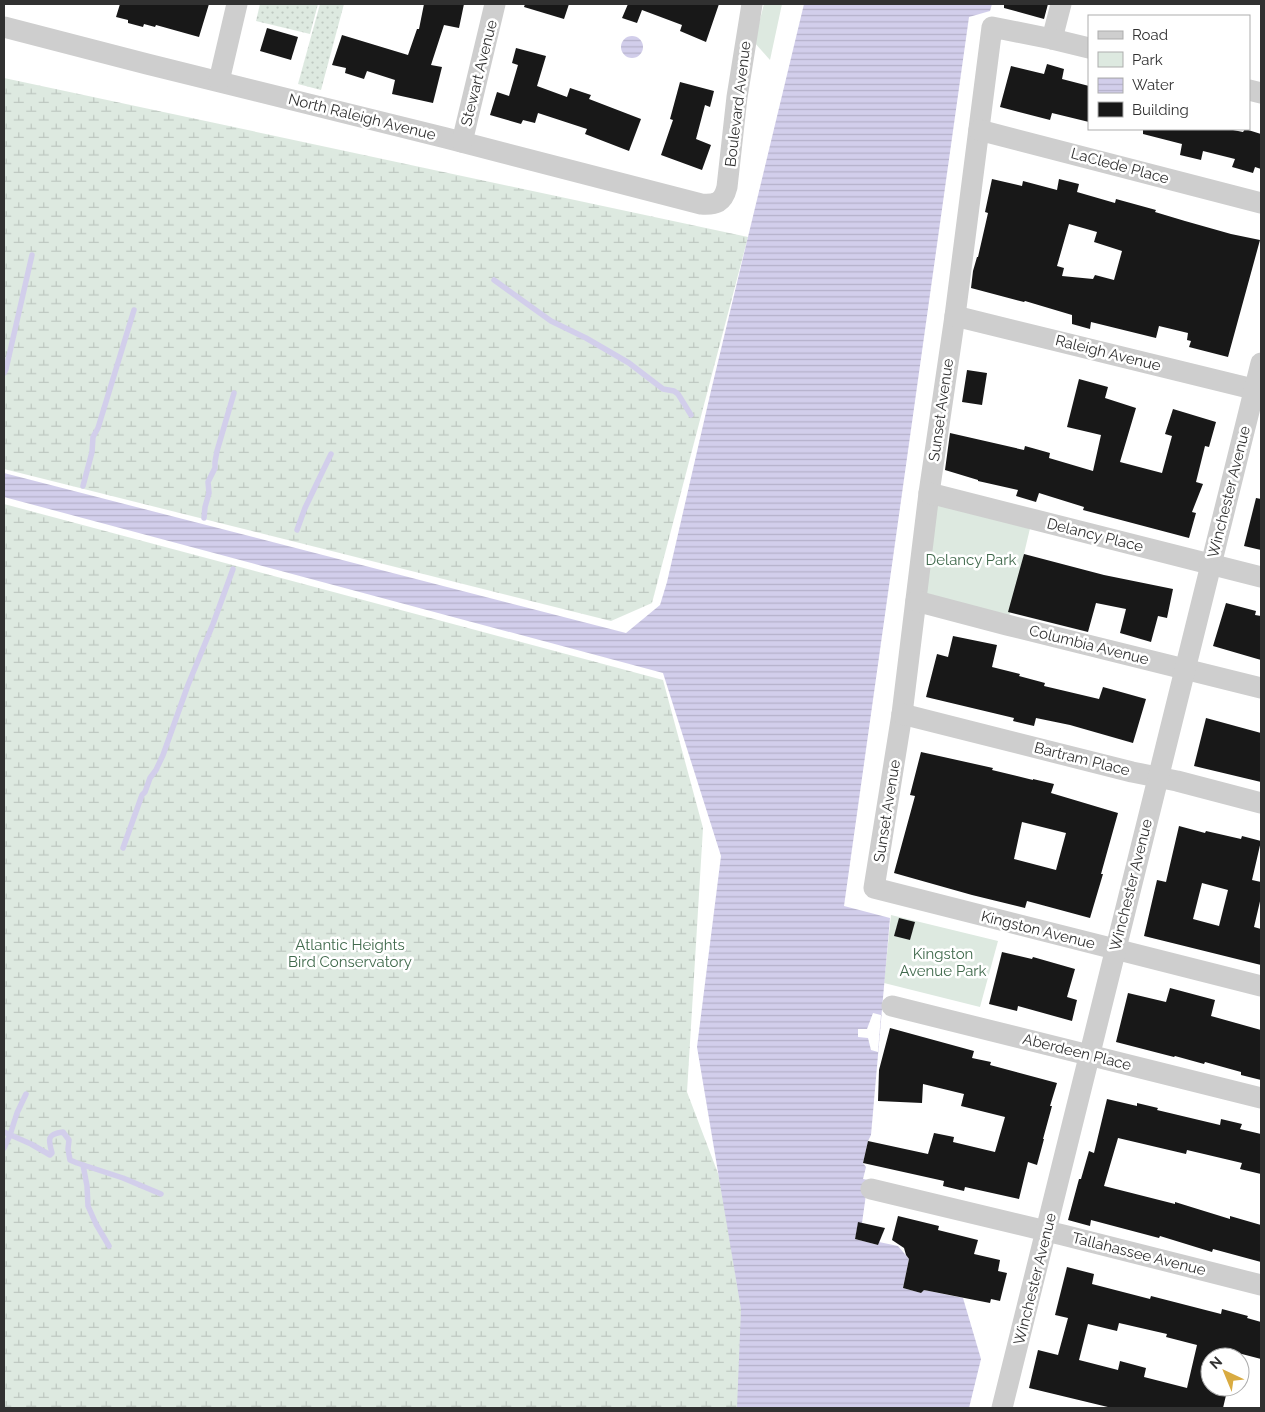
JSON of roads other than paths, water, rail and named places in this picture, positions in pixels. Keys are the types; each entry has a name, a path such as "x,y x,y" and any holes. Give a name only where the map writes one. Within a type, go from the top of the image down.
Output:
{"street":[{"path":"219,81 238,4"},
{"name":"Stewart Avenue","path":"462,142 495,4"},
{"name":"Boulevard Avenue","path":"719,202 725,194 728,181 737,97 752,4"},
{"path":"1061,4 1052,39 1088,48"},
{"name":"Sunset Avenue","path":"874,888 902,714 929,493 955,316 992,27 1052,39"},
{"name":"North Raleigh Avenue","path":"4,28 462,142 701,204 719,202"},
{"name":"LaClede Place","path":"979,130 1261,203"},
{"name":"Raleigh Avenue","path":"955,316 1258,390"},
{"name":"Winchester Avenue","path":"1003,1408 1211,565 1258,390 1261,363"},
{"name":"Delancy Place","path":"929,493 1261,577"},
{"name":"Columbia Avenue","path":"916,601 1261,688"},
{"name":"Bartram Place","path":"902,714 1261,803"},
{"name":"Kingston Avenue","path":"874,888 1261,986"},
{"name":"Aberdeen Place","path":"892,1006 1261,1098"},
{"name":"Tallahassee Avenue","path":"871,1189 1261,1285"}],"water":[{"path":"804,4 992,4 990,11 969,17 844,906 890,918 871,1135 863,1163 866,1167 863,1179 868,1180 862,1223 858,1223 855,1239 878,1245 879,1242 898,1246 909,1259 903,1288 921,1293 924,1290 963,1298 981,1359 969,1408 737,1408 741,1309 697,1047 721,856 663,673 4,497 4,473 626,633 660,605 667,582"},
{"path":"632,36 640,39 643,47 640,55 632,58 624,55 621,47 624,39"}],"waterway":[{"path":"4,373 32,255"},
{"path":"494,280 551,321 586,338 629,363 663,389 674,391 678,394 691,415"},
{"path":"83,486 92,452 93,437 98,428 134,310"},
{"path":"204,518 209,493 208,482 215,468 217,451 234,393"},
{"path":"297,530 305,508 331,454"},
{"path":"123,848 142,795 163,755 233,569"},
{"path":"4,1148 26,1094"},
{"path":"4,1132 50,1155 52,1153 51,1136 63,1132 69,1140 70,1160 123,1178 161,1194"},
{"path":"83,1165 88,1206 109,1246"}],"park label":[{"name":"Delancy Park","path":"971,560"},
{"name":"Atlantic Heights Bird Conservatory","path":"350,954"},
{"name":"Kingston Avenue Park","path":"943,962"}]}
